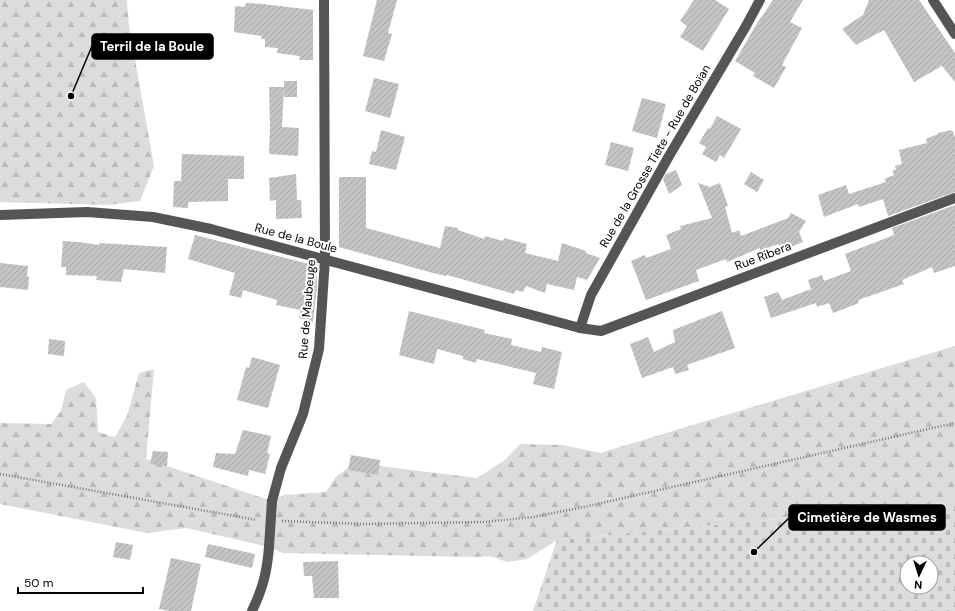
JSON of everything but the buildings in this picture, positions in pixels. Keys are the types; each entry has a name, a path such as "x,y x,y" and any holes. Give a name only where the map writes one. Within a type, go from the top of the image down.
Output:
{"street":[{"name":"Rue de Maubeuge","path":"252,611 259,596 267,570 272,501 281,468 303,414 319,349 325,259 324,0"},
{"name":"Rue de la Grosse Tiete - Rue de Boïan","path":"580,328 591,295 669,156 760,0"},
{"path":"934,0 955,34"},
{"name":"Rue Ribera","path":"580,328 601,331 955,198"},
{"name":"Rue de la Boule","path":"0,215 87,212 153,217 211,229 580,328"}],"path":[{"path":"279,521 363,524 484,522 533,517 592,506 955,423"},
{"path":"0,474 264,520"}],"green space":[{"path":"0,0 127,0 129,26 154,166 140,201 108,205 0,202"},
{"path":"955,346 955,502 557,540 527,559 507,562 490,556 476,557 283,553 269,547 186,528 147,533 0,504 0,423 51,424 61,411 66,390 84,382 96,398 98,432 115,437 127,416 139,373 154,369 146,459 272,501 284,495 326,492 335,478 354,463 477,478 505,460 520,444 563,445 600,453"},
{"path":"955,502 955,611 533,611 557,540"}],"place":[{"name":"Terril de la Boule","path":"71,96"},
{"name":"Cimetière de Wasmes","path":"754,552"}]}
